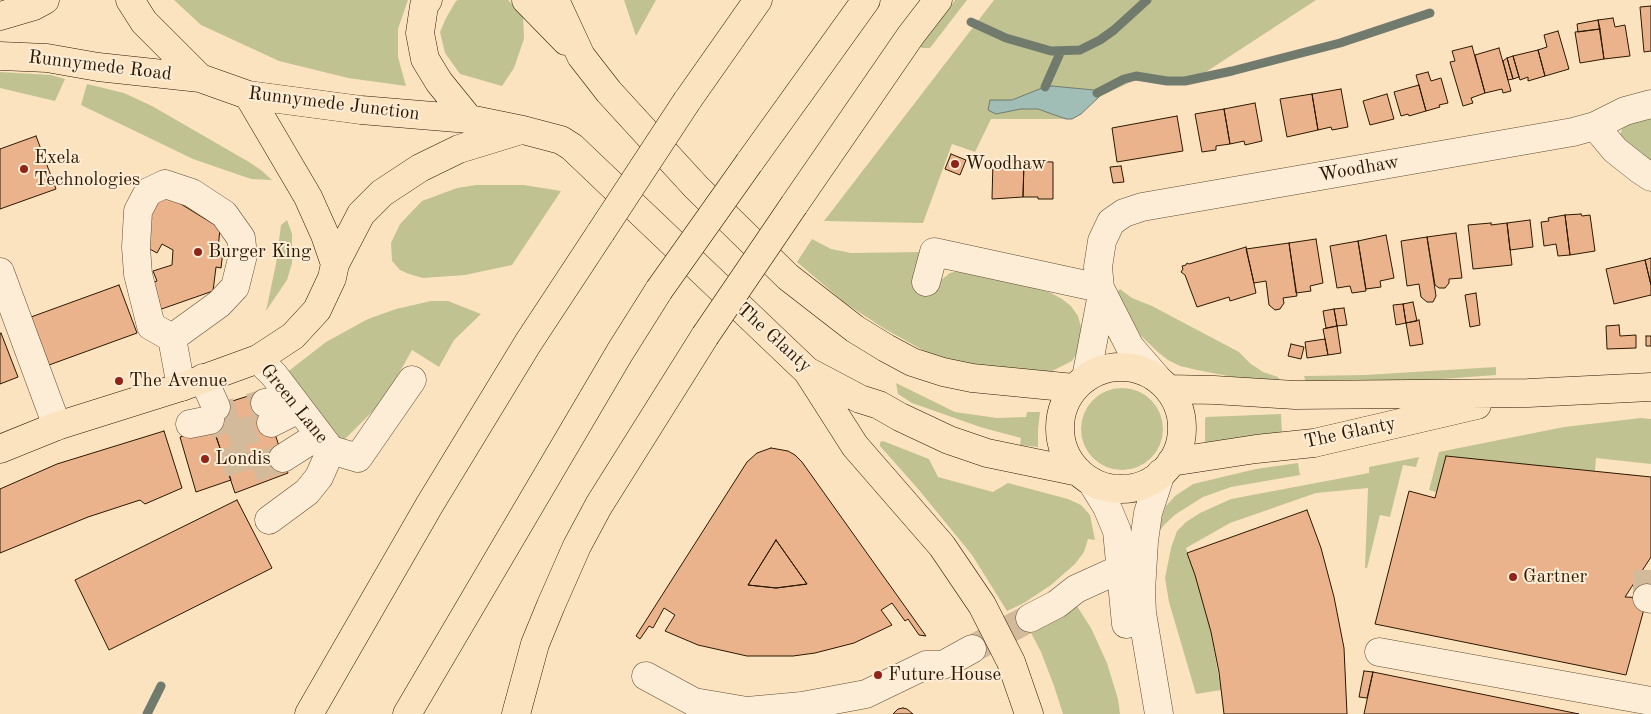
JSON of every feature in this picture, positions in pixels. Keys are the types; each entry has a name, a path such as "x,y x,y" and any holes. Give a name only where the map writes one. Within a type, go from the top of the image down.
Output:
{"main road":[{"path":"0,16 34,6 45,0"},
{"name":"Runnymede Junction","path":"130,0 144,22 200,78 248,95 361,110 470,119 560,140 572,147"},
{"path":"428,0 424,6 420,33 425,59 439,82 470,119"},
{"path":"526,0 581,56 609,92 696,187 788,277 855,329 912,362 943,372 981,380 1080,383"},
{"path":"555,0 581,56"},
{"path":"309,714 430,504 523,351 687,101 758,0"},
{"path":"407,714 620,352 659,290 866,0"},
{"path":"516,714 535,644 550,604 577,546 599,505 705,336 911,35 938,0"},
{"name":"Runnymede Road","path":"0,56 47,58 98,67 200,78"},
{"path":"248,95 308,197 325,235 335,264"},
{"path":"0,449 57,426 258,359 293,336 317,310 332,278 335,264 361,214 382,193 420,168 459,149 523,130"},
{"name":"The Glanty","path":"572,147 808,371 860,400 879,405 949,440 987,453 1085,477"},
{"path":"1115,367 1142,371 1162,384 1174,398 1182,431 1180,442 1166,468 1148,482 1135,487 1106,487 1085,477 1065,453 1060,431 1063,409 1080,383 1101,370 1115,367"},
{"path":"808,371 855,446 942,546 982,605 1011,662 1029,714"},
{"name":"The Glanty","path":"1162,384 1214,390 1295,395 1528,393 1651,387"},
{"name":"The Glanty","path":"1166,468 1256,449 1314,443 1528,393"}],"street":[{"name":"Woodhaw","path":"1080,383 1101,291 1098,268 1102,240 1117,217 1132,210 1573,132 1595,126 1625,111 1651,104"},
{"path":"1595,126 1615,150 1651,177"},
{"path":"172,338 219,304 234,287 243,255 240,238 224,214 192,193 165,184 148,192 138,211 136,247 138,274 152,326 172,338 205,417"},
{"path":"926,282 934,252 1101,291"},
{"path":"0,272 57,426"},
{"name":"Woodhaw","path":"1101,291 1130,347 1162,384"},
{"name":"Green Lane","path":"258,359 274,375 293,426"},
{"path":"293,426 358,458 412,380"},
{"path":"269,520 307,492 319,477 293,426"},
{"path":"1158,714 1142,613 1141,591 1148,513 1166,468"},
{"path":"1085,477 1107,507 1114,525 1118,542 1129,644 1154,687"},
{"path":"1030,618 1057,604 1076,589 1120,569 1143,554"},
{"path":"646,676 694,702 747,711 802,706 866,694 926,665 943,665 972,649"},
{"path":"1379,652 1651,701"}],"green space":[{"path":"174,0 408,0 398,29 398,57 406,86 348,78 279,61 201,25"},
{"path":"458,0 508,0 523,14 524,39 514,68 502,86 460,74 445,53 440,32 446,18"},
{"path":"624,0 656,0 636,36"},
{"path":"955,0 967,0 930,48 922,48 920,46"},
{"path":"994,0 1316,0 1189,83 1163,84 1135,80 1099,97 1094,90 1052,86 1008,101 990,100 996,114 1021,109 1038,109 1066,119 991,119 975,152 952,144 923,223 824,221"},
{"path":"0,72 51,75 65,79 55,101 0,88"},
{"path":"87,84 124,93 152,106 249,162 272,180 251,179 193,159 81,105"},
{"path":"1651,117 1651,165 1622,141 1620,135 1622,129 1628,125"},
{"path":"476,185 524,185 561,191 512,265 465,275 423,278 400,270 392,261 391,243 400,224 422,201 457,188"},
{"path":"287,220 292,234 292,263 287,280 266,311 276,264 281,225"},
{"path":"812,239 831,249 851,253 922,252 936,284 950,273 958,271 1008,279 1051,293 1071,306 1078,316 1081,327 1081,340 1078,351 1072,361 1050,372 961,364 926,352 885,329 845,303 797,262"},
{"path":"1120,289 1132,298 1152,306 1239,352 1251,364 1263,372 1278,377 1280,381 1233,377 1180,366 1168,360 1141,336 1122,303 1118,291"},
{"path":"431,301 448,301 481,314 454,340 439,367 412,350 384,400 343,441 325,430 286,373 326,342 368,319 396,309"},
{"path":"1496,367 1496,375 1427,380 1306,383 1304,376 1365,375"},
{"path":"896,383 955,412 997,418 1026,417 1027,412 1040,412 1038,447 1020,445 1021,438 980,427 912,403 898,394"},
{"path":"1114,388 1130,388 1145,395 1156,406 1163,421 1160,445 1151,458 1130,470 1114,470 1099,463 1088,452 1081,437 1081,421 1088,406 1099,395"},
{"path":"1281,414 1282,435 1205,444 1206,417"},
{"path":"1641,418 1651,419 1651,464 1596,458 1595,471 1446,456 1436,492 1429,490 1439,452 1564,427"},
{"path":"883,441 929,459 938,477 993,492 1008,483 1068,499 1081,505 1090,515 1095,540 1088,539 1084,552 1075,564 1051,585 1024,603 1007,611 972,555 880,446 880,442"},
{"path":"1419,457 1416,467 1403,465 1390,517 1380,515 1367,568 1365,568 1368,488 1316,493 1230,523 1186,548 1211,632 1221,690 1196,694 1169,602 1165,578 1171,548 1177,531 1186,522 1200,513 1231,499 1369,473 1369,467"},
{"path":"1298,463 1300,475 1231,487 1203,497 1176,514 1156,535 1166,506 1175,496 1193,484 1256,469"},
{"path":"1073,600 1091,628 1107,663 1118,699 1120,714 1063,714 1041,652 1030,631"}],"water":[{"path":"1052,86 1094,90 1099,97 1081,114 1072,119 1066,119 1038,109 1021,109 996,114 988,110 990,100 1012,100"}],"building":[{"path":"1651,6 1651,51 1644,52 1640,7"},
{"path":"1613,18 1615,27 1625,25 1630,56 1604,59 1598,20"},
{"path":"1598,20 1600,29 1578,32 1577,24"},
{"path":"1600,29 1604,59 1580,63 1575,32"},
{"path":"1558,31 1569,69 1545,76 1538,50 1547,47 1544,35"},
{"path":"1472,46 1485,93 1471,98 1473,103 1463,106 1450,62 1455,61 1452,51"},
{"path":"1499,48 1511,91 1503,93 1502,89 1485,93 1475,55"},
{"path":"1538,50 1545,76 1528,81 1528,77 1520,80 1513,56"},
{"path":"1513,56 1519,77 1513,79 1507,58"},
{"path":"1507,58 1513,79 1508,80 1503,61"},
{"path":"1428,72 1431,81 1441,78 1448,103 1426,111 1416,75"},
{"path":"1419,85 1426,111 1409,116 1408,114 1401,116 1394,92"},
{"path":"1341,89 1348,127 1332,130 1331,127 1318,130 1312,94"},
{"path":"1312,94 1318,130 1287,137 1280,99"},
{"path":"1387,94 1394,119 1370,125 1363,101"},
{"path":"1255,103 1262,141 1245,145 1244,141 1230,144 1224,109"},
{"path":"1224,109 1230,144 1216,146 1216,150 1202,152 1195,114"},
{"path":"1177,116 1183,151 1117,162 1112,128"},
{"name":"Exela Technologies","path":"36,136 56,189 0,209 0,149"},
{"name":"Woodhaw","path":"951,154 966,160 960,175 945,169"},
{"path":"993,161 1024,161 1023,197 992,199"},
{"path":"1024,161 1053,162 1053,199 1023,197"},
{"path":"1121,166 1124,182 1113,183 1110,167"},
{"name":"Burger King","path":"163,193 220,228 218,250 223,251 221,268 216,267 213,291 153,312 144,286 157,281 153,271 172,265 173,250 162,244 157,253 137,242 152,218 149,216"},
{"path":"1581,214 1582,216 1590,215 1595,251 1570,255 1565,215"},
{"path":"1565,215 1570,255 1558,256 1556,244 1544,246 1541,222 1549,221 1548,218"},
{"path":"1530,220 1533,247 1510,250 1507,223"},
{"path":"1491,223 1491,225 1507,223 1512,265 1473,269 1468,225"},
{"path":"1456,233 1462,278 1449,279 1449,283 1445,288 1439,288 1435,285 1427,237"},
{"path":"1386,235 1394,278 1380,281 1381,287 1366,289 1358,241"},
{"path":"1427,237 1436,296 1433,302 1427,302 1421,297 1419,284 1407,286 1401,241"},
{"path":"1316,239 1323,283 1310,286 1311,291 1296,293 1289,243"},
{"path":"1358,241 1366,291 1352,293 1350,286 1337,288 1330,246"},
{"path":"1289,243 1297,296 1283,298 1284,303 1280,309 1275,310 1269,305 1266,281 1254,283 1246,249"},
{"path":"1246,247 1256,293 1230,301 1229,297 1197,307 1185,275 1181,272 1182,266"},
{"path":"1651,258 1651,285 1645,260"},
{"path":"1645,260 1651,285 1651,295 1614,304 1606,269"},
{"path":"119,285 137,333 49,365 31,317"},
{"path":"1476,293 1480,325 1470,327 1465,295"},
{"path":"1413,302 1417,321 1406,323 1403,304"},
{"path":"1403,304 1406,323 1396,325 1393,305"},
{"path":"1344,308 1347,325 1337,326 1334,309"},
{"path":"1334,309 1337,326 1326,328 1323,311"},
{"path":"1419,320 1423,344 1410,346 1406,323"},
{"path":"1619,325 1620,336 1636,335 1636,348 1607,349 1606,326"},
{"path":"1337,326 1341,353 1328,355 1323,329"},
{"path":"0,334 18,377 0,384"},
{"path":"1646,336 1651,336 1651,346 1646,346"},
{"path":"1325,339 1328,355 1307,358 1305,342"},
{"path":"1291,344 1304,347 1301,359 1288,356"},
{"path":"261,392 288,473 235,493 207,409"},
{"name":"Londis","path":"212,425 231,480 196,492 180,437"},
{"path":"164,431 182,488 145,504 140,500 88,517 0,553 0,489 57,464"},
{"path":"771,448 788,451 802,462 926,636 919,635 908,619 905,621 892,603 881,610 892,625 854,643 815,653 793,656 747,656 698,645 665,631 675,615 664,608 653,628 649,626 640,639 636,636 747,462 757,453","holes":["776,540 807,584 776,588 748,585"]},
{"name":"Gartner","path":"1446,456 1651,477 1651,557 1625,597 1647,598 1626,675 1375,624 1409,491 1435,498"},
{"path":"237,500 272,568 109,650 75,580"},
{"path":"1307,510 1321,548 1334,597 1344,648 1347,714 1224,714 1219,672 1211,632 1187,553"},
{"path":"776,540 807,584 776,588 748,585"},
{"path":"1364,671 1373,672 1367,698 1359,697"},
{"path":"1373,672 1579,714 1364,714"},
{"path":"903,708 913,714 893,714 898,709"}],"waterway":[{"path":"971,22 1006,38 1051,51 1080,50 1100,40 1114,30 1147,0"},
{"path":"1097,93 1124,79 1136,76 1167,81 1185,81 1232,71 1340,43 1430,13"},
{"path":"1045,87 1061,51"},
{"path":"147,714 161,686"}],"tunnel":[{"path":"210,420 265,403"},
{"path":"216,407 229,437 240,473 283,458"},
{"path":"229,437 271,423"},
{"path":"1647,598 1647,570 1651,564"},
{"path":"972,649 1030,618"}],"place":[{"name":"Woodhaw","path":"955,164"},
{"name":"Exela Technologies","path":"24,169"},
{"name":"Burger King","path":"198,252"},
{"name":"The Avenue","path":"119,381"},
{"name":"Londis","path":"205,459"},
{"name":"Gartner","path":"1513,577"},
{"name":"Future House","path":"878,675"}]}
